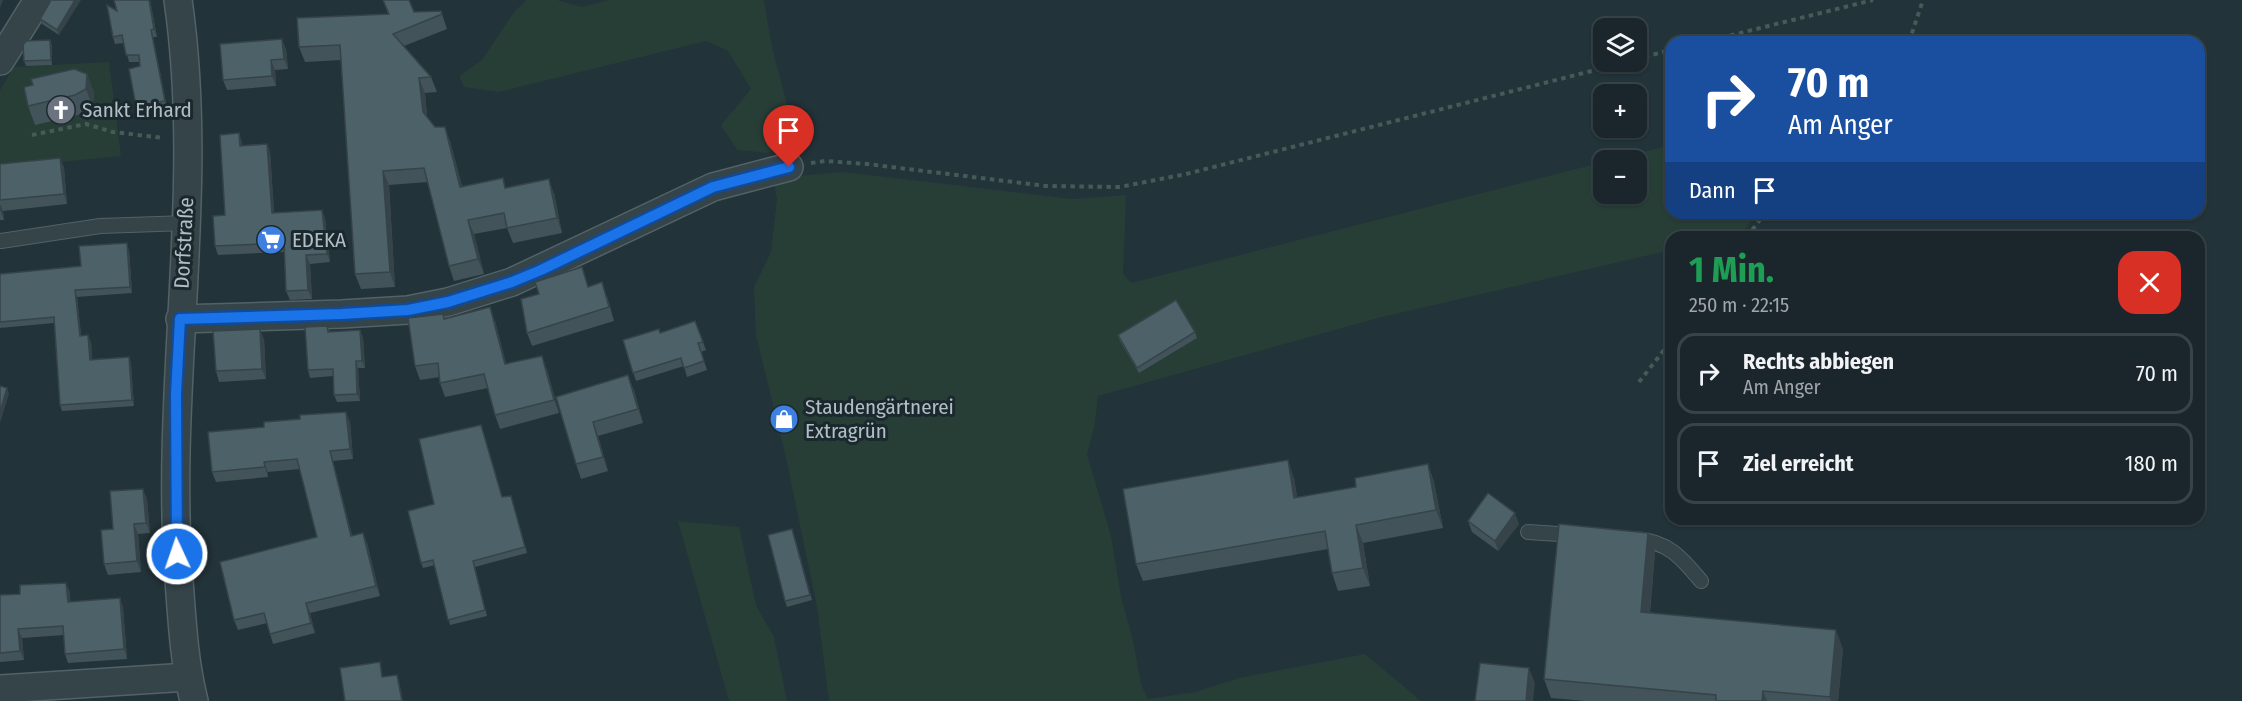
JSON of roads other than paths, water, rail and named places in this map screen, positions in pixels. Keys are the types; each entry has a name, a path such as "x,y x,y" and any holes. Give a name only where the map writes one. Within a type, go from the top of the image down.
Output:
{"street":[{"path":"0,61 38,0"},
{"name":"Dorfstraße","path":"178,0 185,64 187,223 176,394 175,535 191,689"},
{"path":"180,319 364,313 408,310 448,302 512,282 541,270 705,190 789,167"},
{"path":"0,689 191,689"}],"lane":[{"path":"1,241 100,226 187,223"},
{"path":"1528,532 1587,536"},
{"path":"1622,538 1664,544 1678,554 1701,581"}],"place":[{"name":"Sankt Erhard","path":"61,110"},
{"name":"EDEKA","path":"271,240"},
{"name":"Staudengärtnerei Extragrün","path":"784,419"}]}
